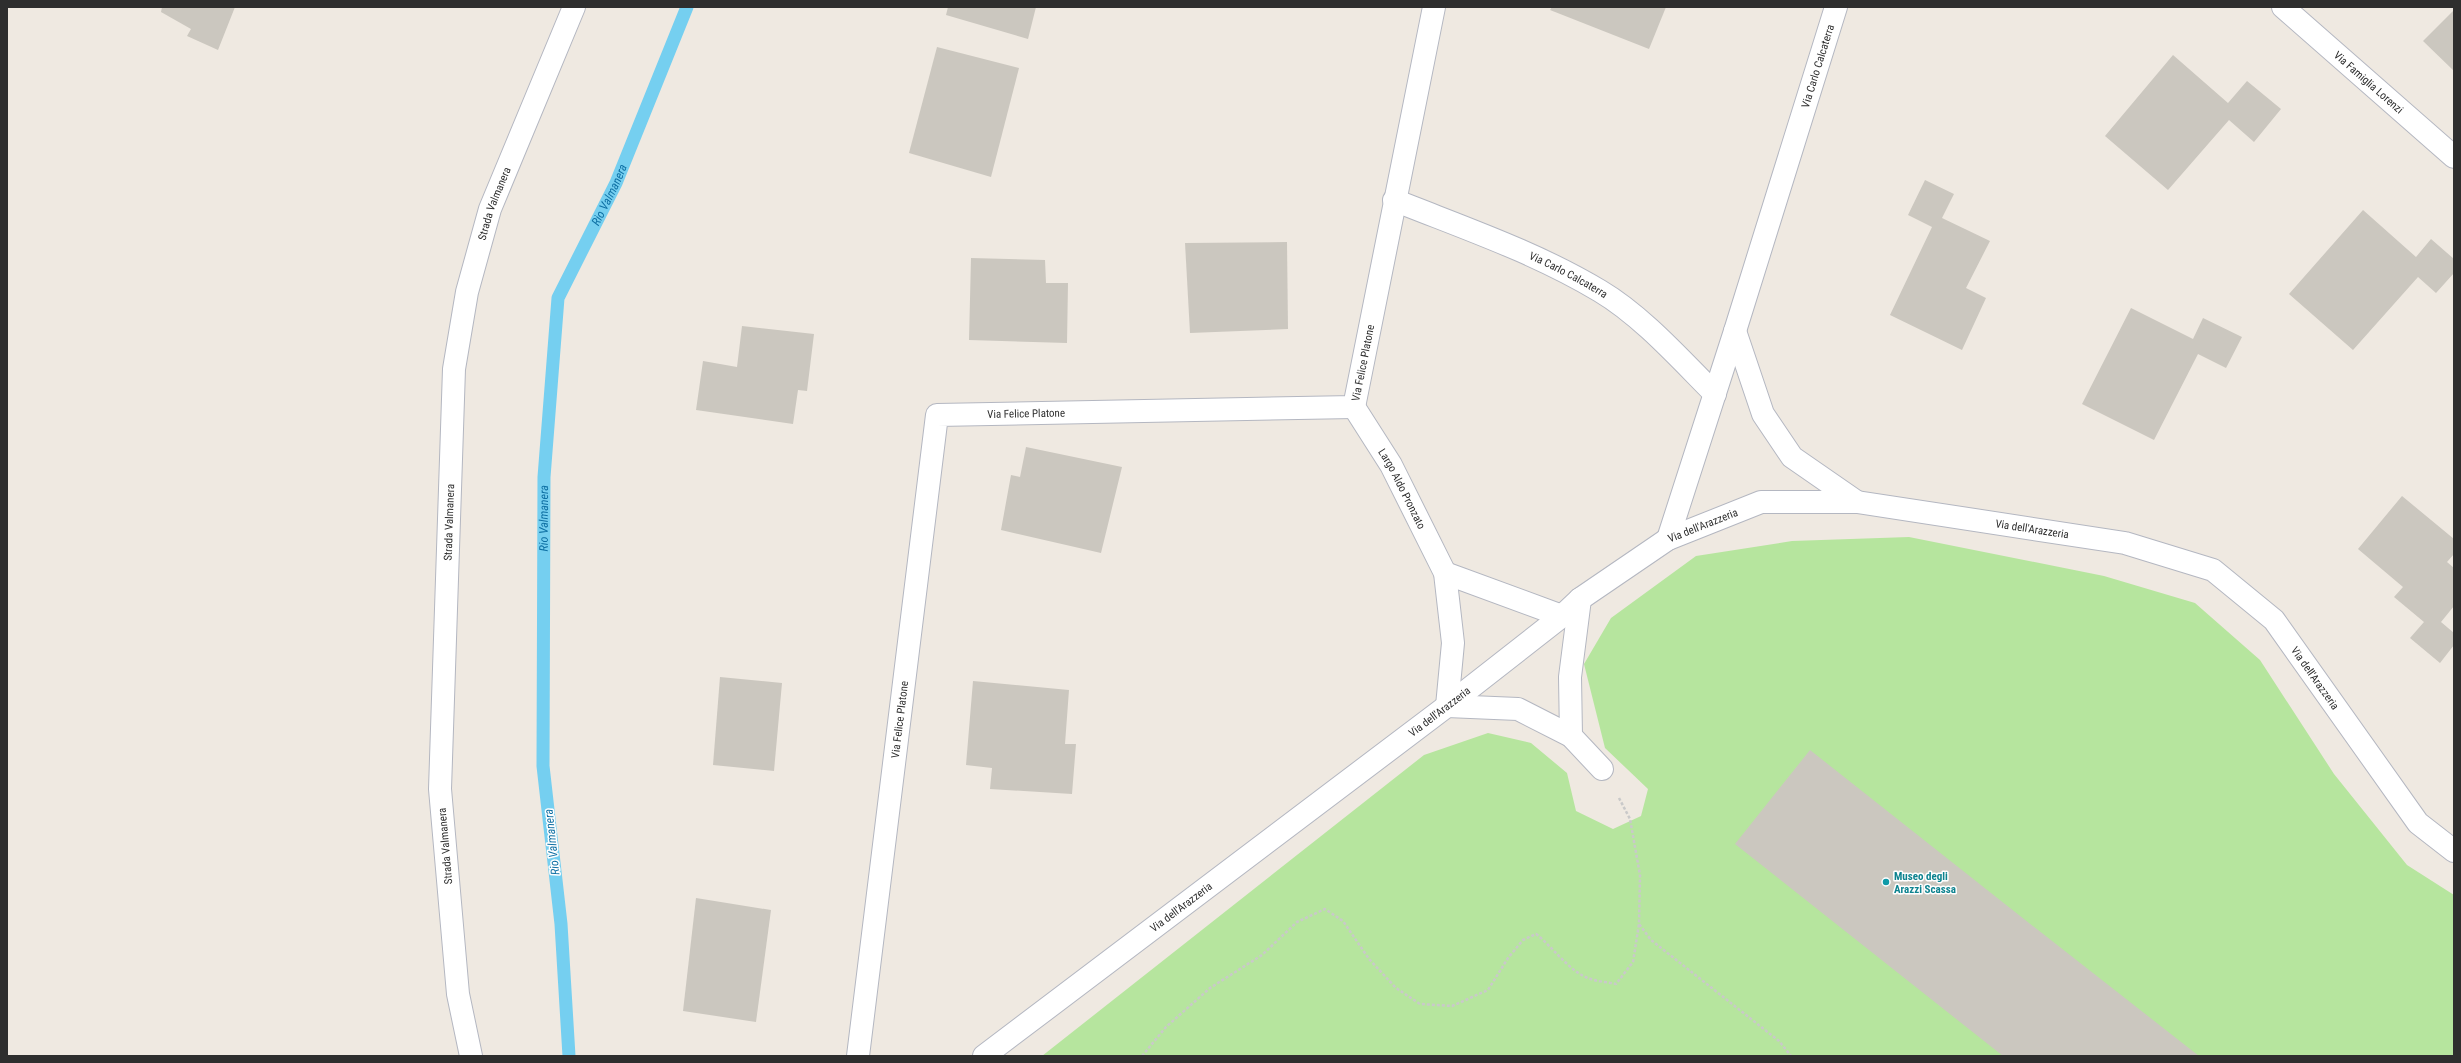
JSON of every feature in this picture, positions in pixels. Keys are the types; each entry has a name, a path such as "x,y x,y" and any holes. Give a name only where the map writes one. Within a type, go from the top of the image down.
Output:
{"street":[{"name":"Strada Valmanera","path":"471,1056 458,994 440,789 454,369 467,292 490,209 574,7"},
{"name":"Via Felice Platone","path":"858,1056 937,415 1354,407 1394,200 1434,7"},
{"name":"Via Carlo Calcaterra","path":"1668,539 1735,331 1836,7"},
{"name":"Via Famiglia Lorenzi","path":"2283,7 2454,157"},
{"name":"Via Carlo Calcaterra","path":"1394,200 1526,252 1601,291 1661,338 1715,394"},
{"path":"1735,331 1763,414 1792,457 1857,502"},
{"name":"Largo Aldo Pronzato","path":"1354,407 1391,466 1445,574 1453,643 1447,706"},
{"name":"Via dell'Arazzeria","path":"984,1056 1447,706 1562,616 1580,599 1668,539 1761,502 1857,502 2126,543 2213,570 2274,620 2418,823 2454,851"},
{"path":"1445,574 1562,616"},
{"path":"1571,736 1570,677 1580,599"},
{"path":"1447,706 1518,710 1571,736 1602,769"}],"path":[{"path":"1142,1056 1166,1027 1210,988 1262,955 1297,922 1325,909 1343,921 1369,959 1396,988 1420,1004 1452,1006 1488,990 1508,958 1524,940 1536,934 1549,944 1563,961 1590,979 1616,984 1633,962 1639,924 1640,875 1630,819 1602,769"},
{"path":"1639,924 1651,940 1779,1041 1790,1056"}],"green space":[{"path":"1909,537 2104,576 2195,603 2260,660 2334,774 2407,865 2454,895 2454,1056 1042,1056 1424,755 1488,733 1531,743 1567,773 1576,811 1613,829 1641,816 1648,789 1605,748 1584,664 1611,618 1696,556 1792,541"}],"building":[{"path":"162,7 235,7 218,50 187,36 191,29 161,12"},
{"path":"948,7 1036,7 1028,39 946,15"},
{"path":"1552,7 1666,7 1649,49 1550,10"},
{"path":"2454,10 2454,71 2423,41"},
{"path":"937,47 1019,68 991,177 909,153"},
{"path":"2173,55 2228,103 2247,81 2281,109 2254,142 2229,120 2168,190 2105,136"},
{"path":"1925,180 1954,194 1942,218 1990,241 1966,288 1986,298 1962,350 1890,315 1932,227 1908,215"},
{"path":"2363,210 2416,257 2431,239 2454,259 2454,273 2436,293 2418,277 2353,350 2289,294"},
{"path":"1287,242 1288,329 1190,333 1185,243"},
{"path":"971,258 1045,260 1046,283 1068,283 1067,343 969,340"},
{"path":"2131,308 2193,339 2203,318 2242,337 2226,368 2198,354 2154,440 2082,404"},
{"path":"742,326 814,334 807,391 798,390 793,424 696,410 703,361 737,367"},
{"path":"1026,447 1122,467 1101,553 1001,530 1011,475 1020,477"},
{"path":"2402,496 2454,539 2454,554 2447,562 2454,568 2454,606 2441,622 2454,633 2454,645 2440,663 2410,638 2424,622 2394,597 2403,587 2358,549"},
{"path":"720,677 782,683 774,771 713,765"},
{"path":"973,681 1069,690 1065,744 1076,744 1072,794 990,789 992,768 966,765"},
{"path":"1810,750 2199,1056 2003,1056 1735,844"},
{"path":"696,898 771,910 756,1022 683,1011"}],"waterway":[{"name":"Rio Valmanera","path":"569,1056 561,924 543,766 544,477 558,298 616,183 687,7"}],"place":[{"name":"Museo degli Arazzi Scassa","path":"1886,882"}]}
